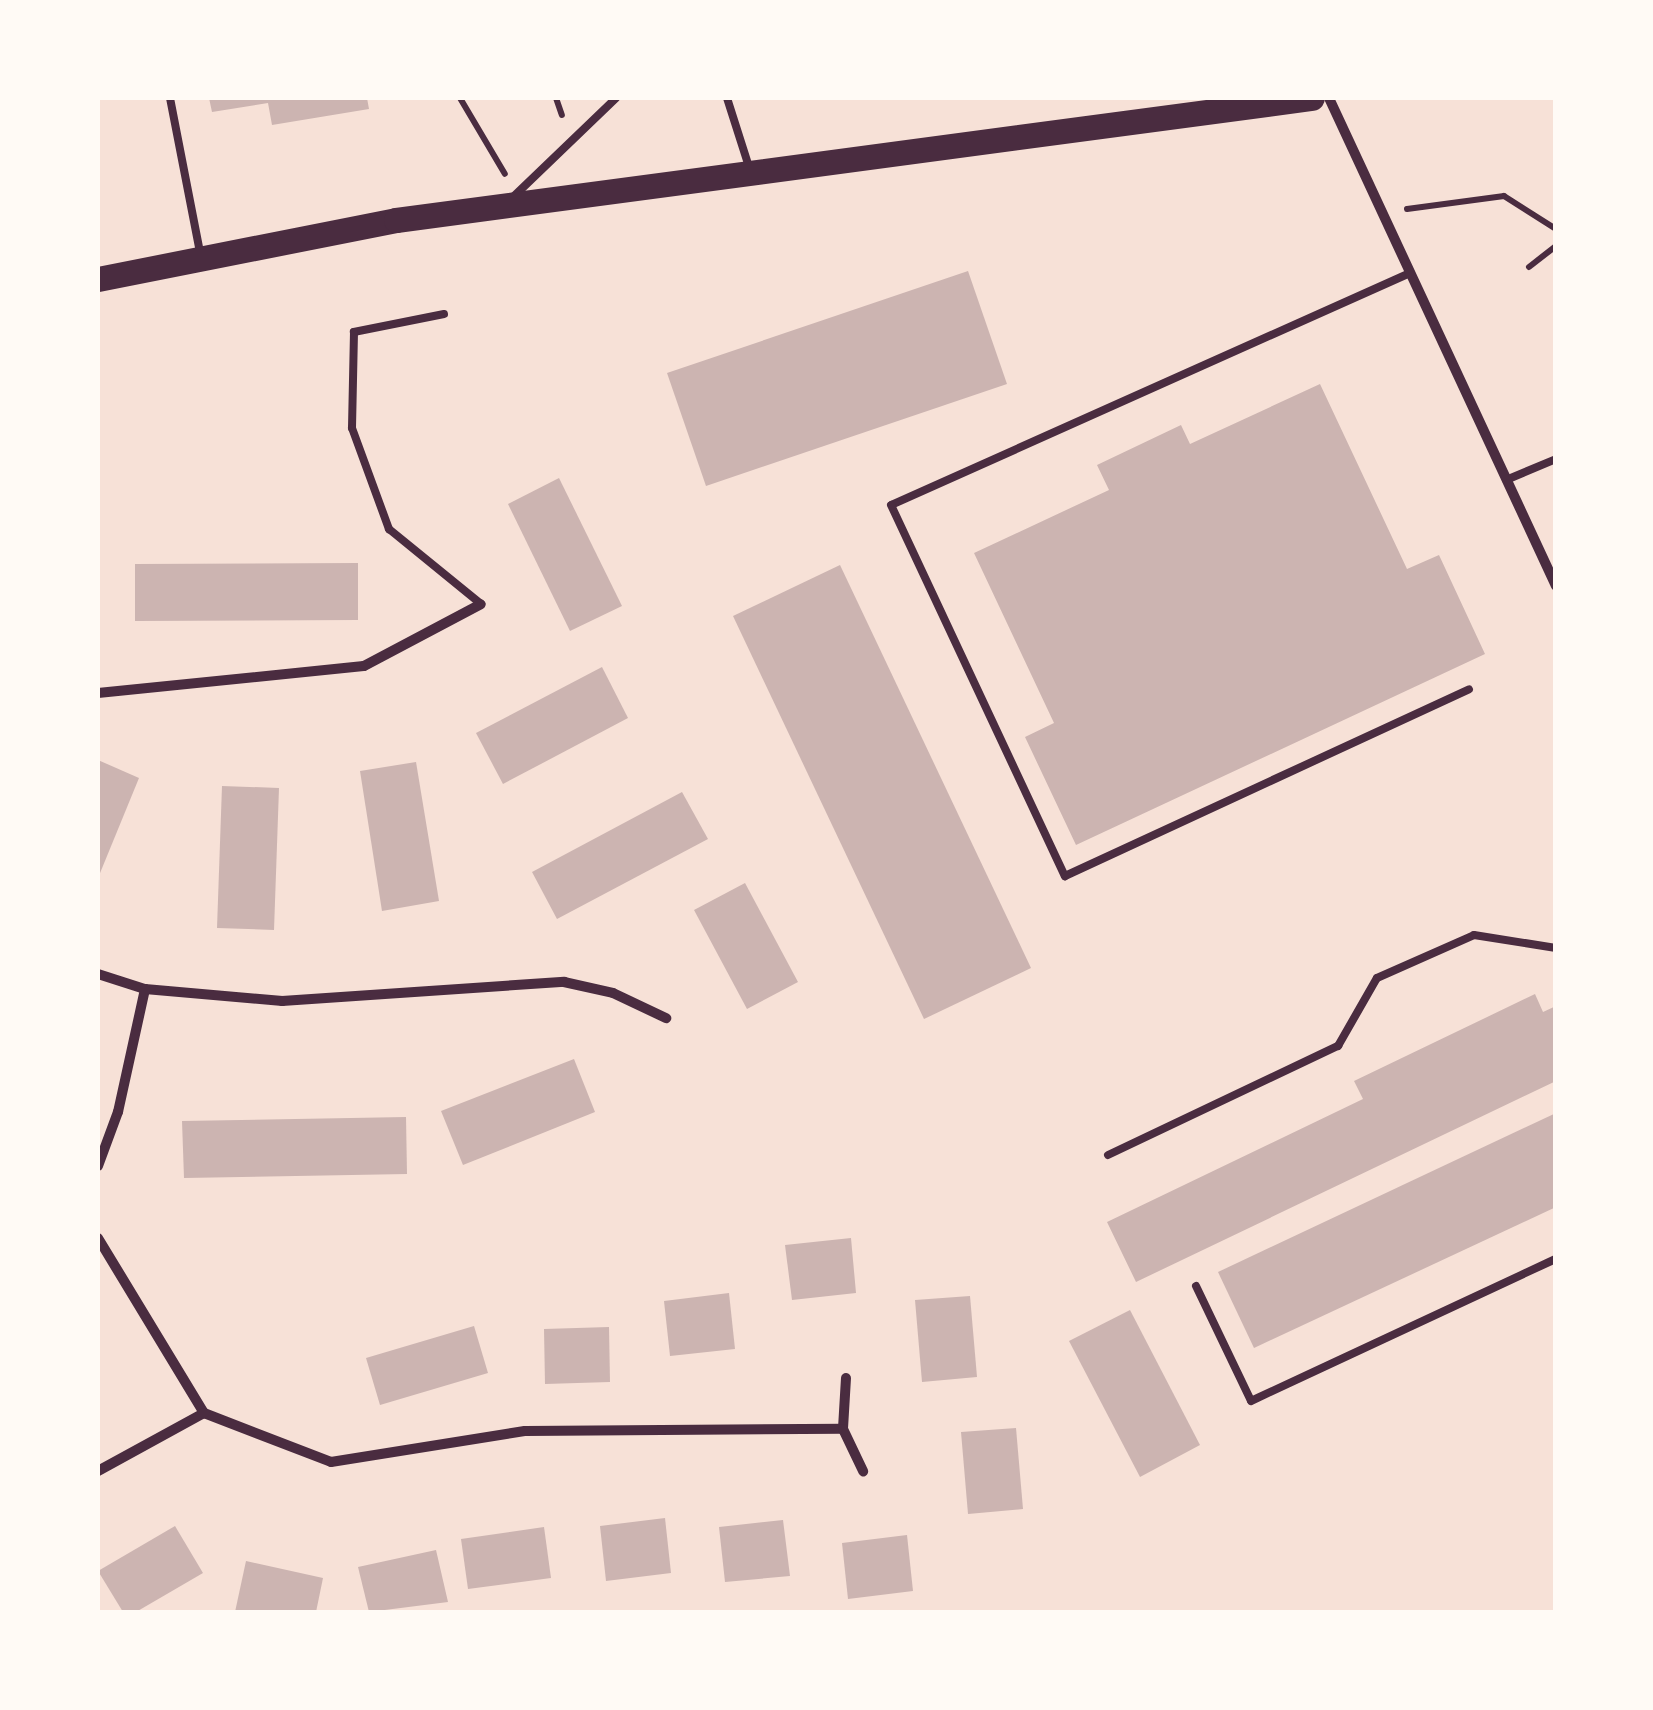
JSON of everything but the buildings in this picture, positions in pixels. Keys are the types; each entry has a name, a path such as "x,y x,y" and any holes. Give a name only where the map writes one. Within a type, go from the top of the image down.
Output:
{"main road":[{"path":"98,279 510,199 751,174 1312,98"}],"street":[{"path":"1330,98 1556,586"},
{"path":"98,693 364,666 481,604"},
{"path":"98,974 144,988 282,1001 564,982 612,993 666,1018"},
{"path":"98,1166 118,1112 144,988"},
{"path":"98,1238 204,1413 331,1462 525,1430 843,1429"},
{"path":"846,1378 843,1429 863,1471"},
{"path":"98,1471 204,1413"}],"lane":[{"path":"170,98 200,257"},
{"path":"510,199 616,98"},
{"path":"727,98 751,174"},
{"path":"1410,273 892,505 1065,876 1470,690"},
{"path":"444,314 354,332 352,428 390,528 481,604"},
{"path":"1506,480 1556,459"},
{"path":"1108,1155 1338,1046 1376,978 1474,935 1556,948"},
{"path":"1196,1286 1251,1401 1556,1259"}],"path":[{"path":"460,98 510,199"},
{"path":"1381,212 1504,196 1556,229"},
{"path":"1529,267 1556,246"}]}
